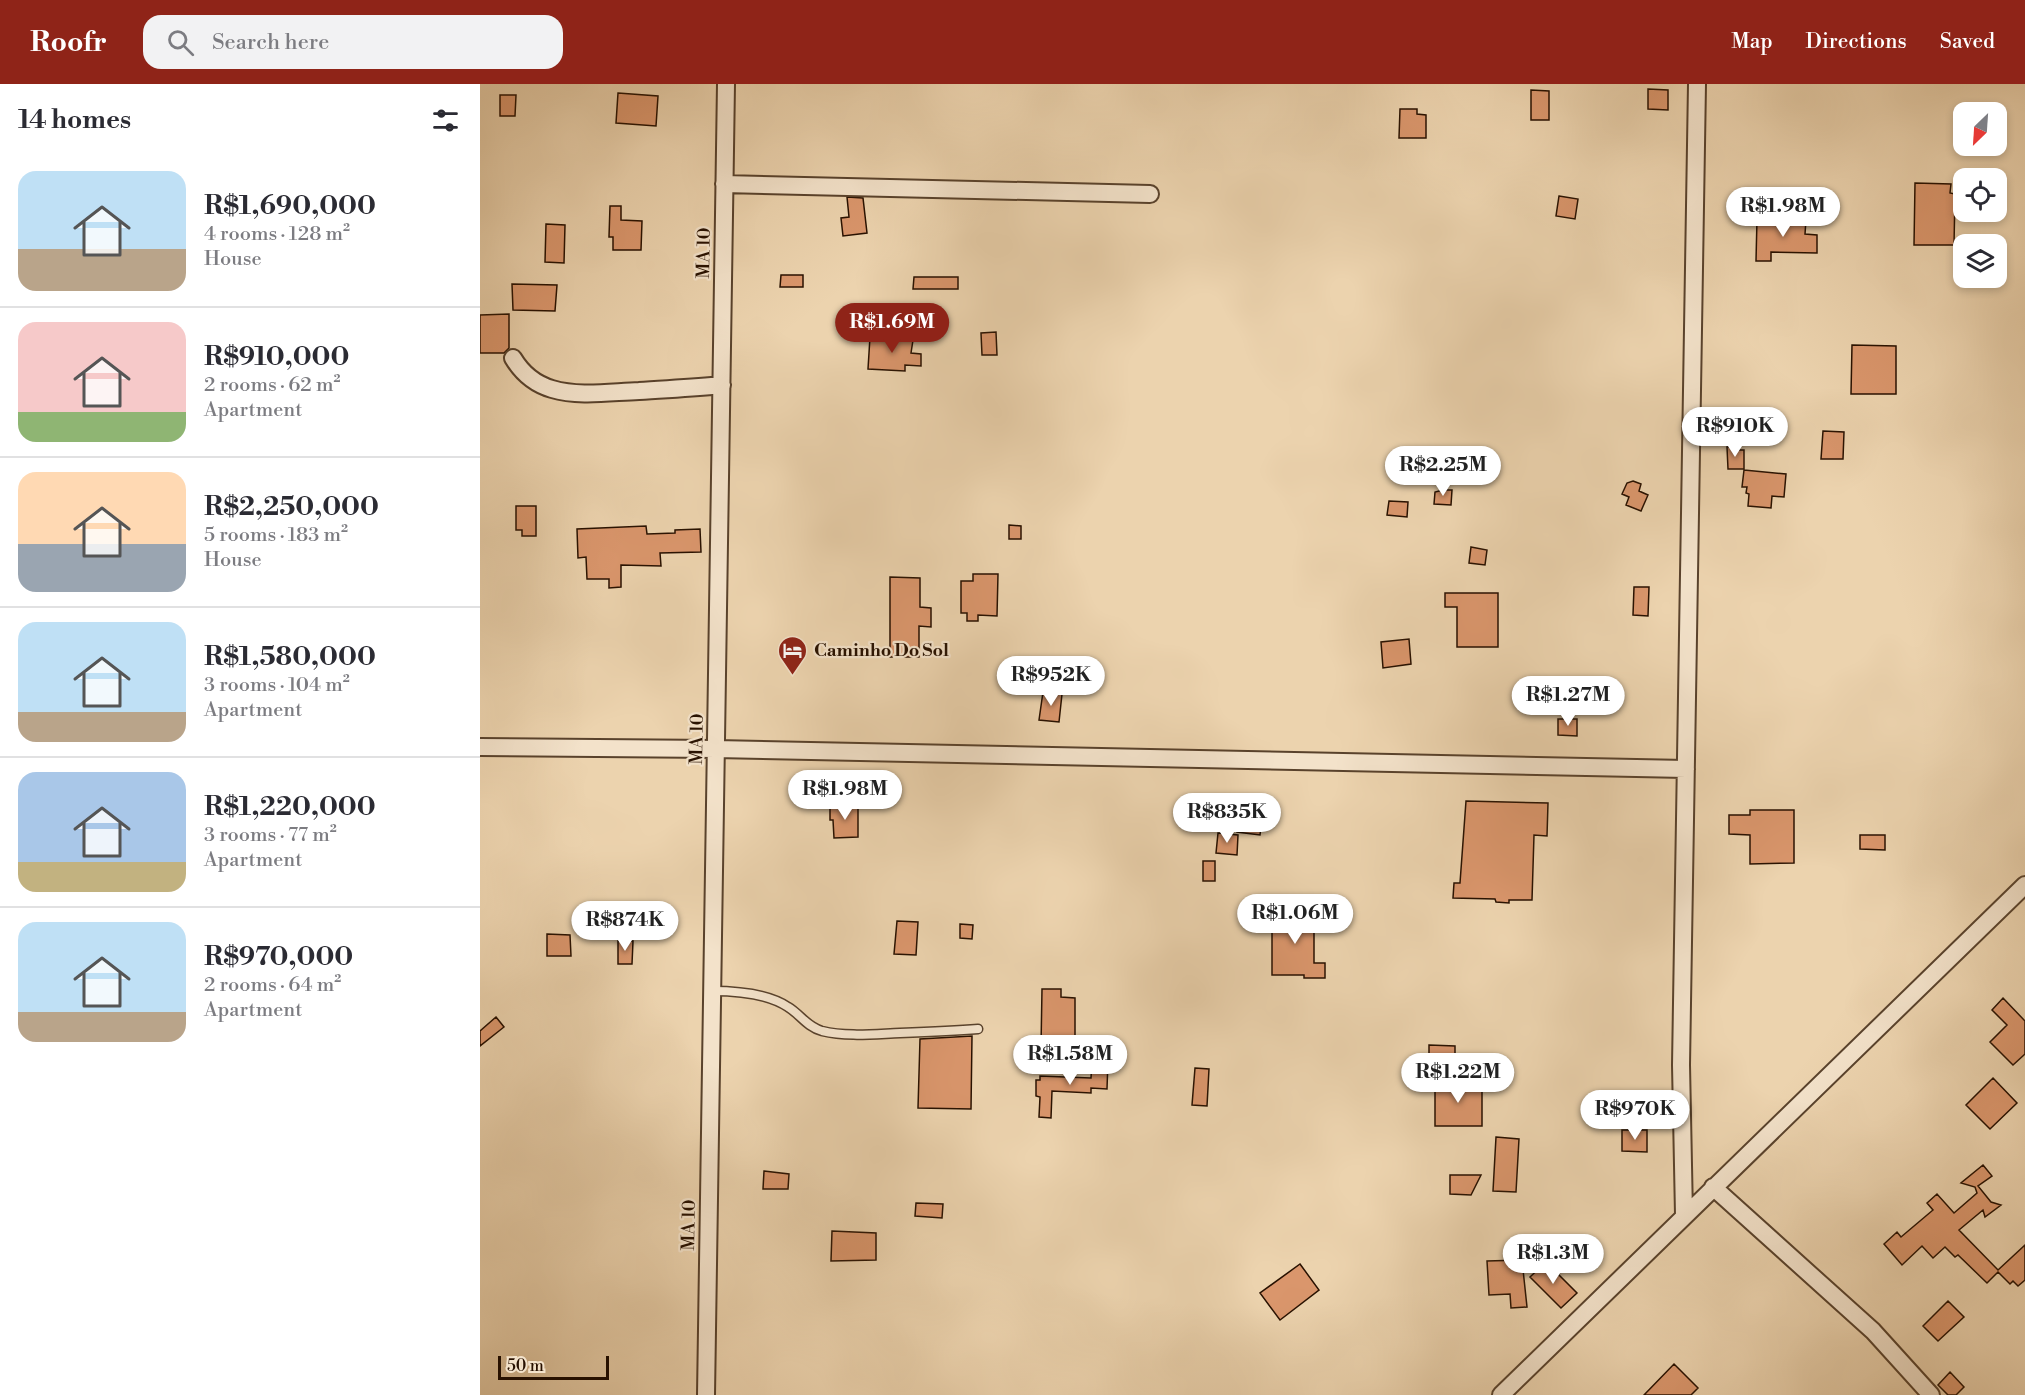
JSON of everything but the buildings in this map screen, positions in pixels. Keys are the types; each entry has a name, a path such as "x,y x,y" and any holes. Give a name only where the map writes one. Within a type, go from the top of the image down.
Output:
{"street":[{"name":"MA 10","path":"706,1395 726,84"},
{"path":"1684,1215 1681,1065 1697,84"},
{"path":"724,184 1150,194"},
{"path":"513,358 519,368 534,381 568,393 607,393 722,385"},
{"path":"480,747 716,749 1686,769"},
{"path":"1501,1395 2025,885"},
{"path":"1713,1187 1873,1331 1931,1395"}],"lane":[{"path":"712,991 732,991 765,997 782,1003 811,1026 833,1033 867,1035 978,1029"}],"place":[{"name":"Caminho Do Sol","path":"793,676"}]}
